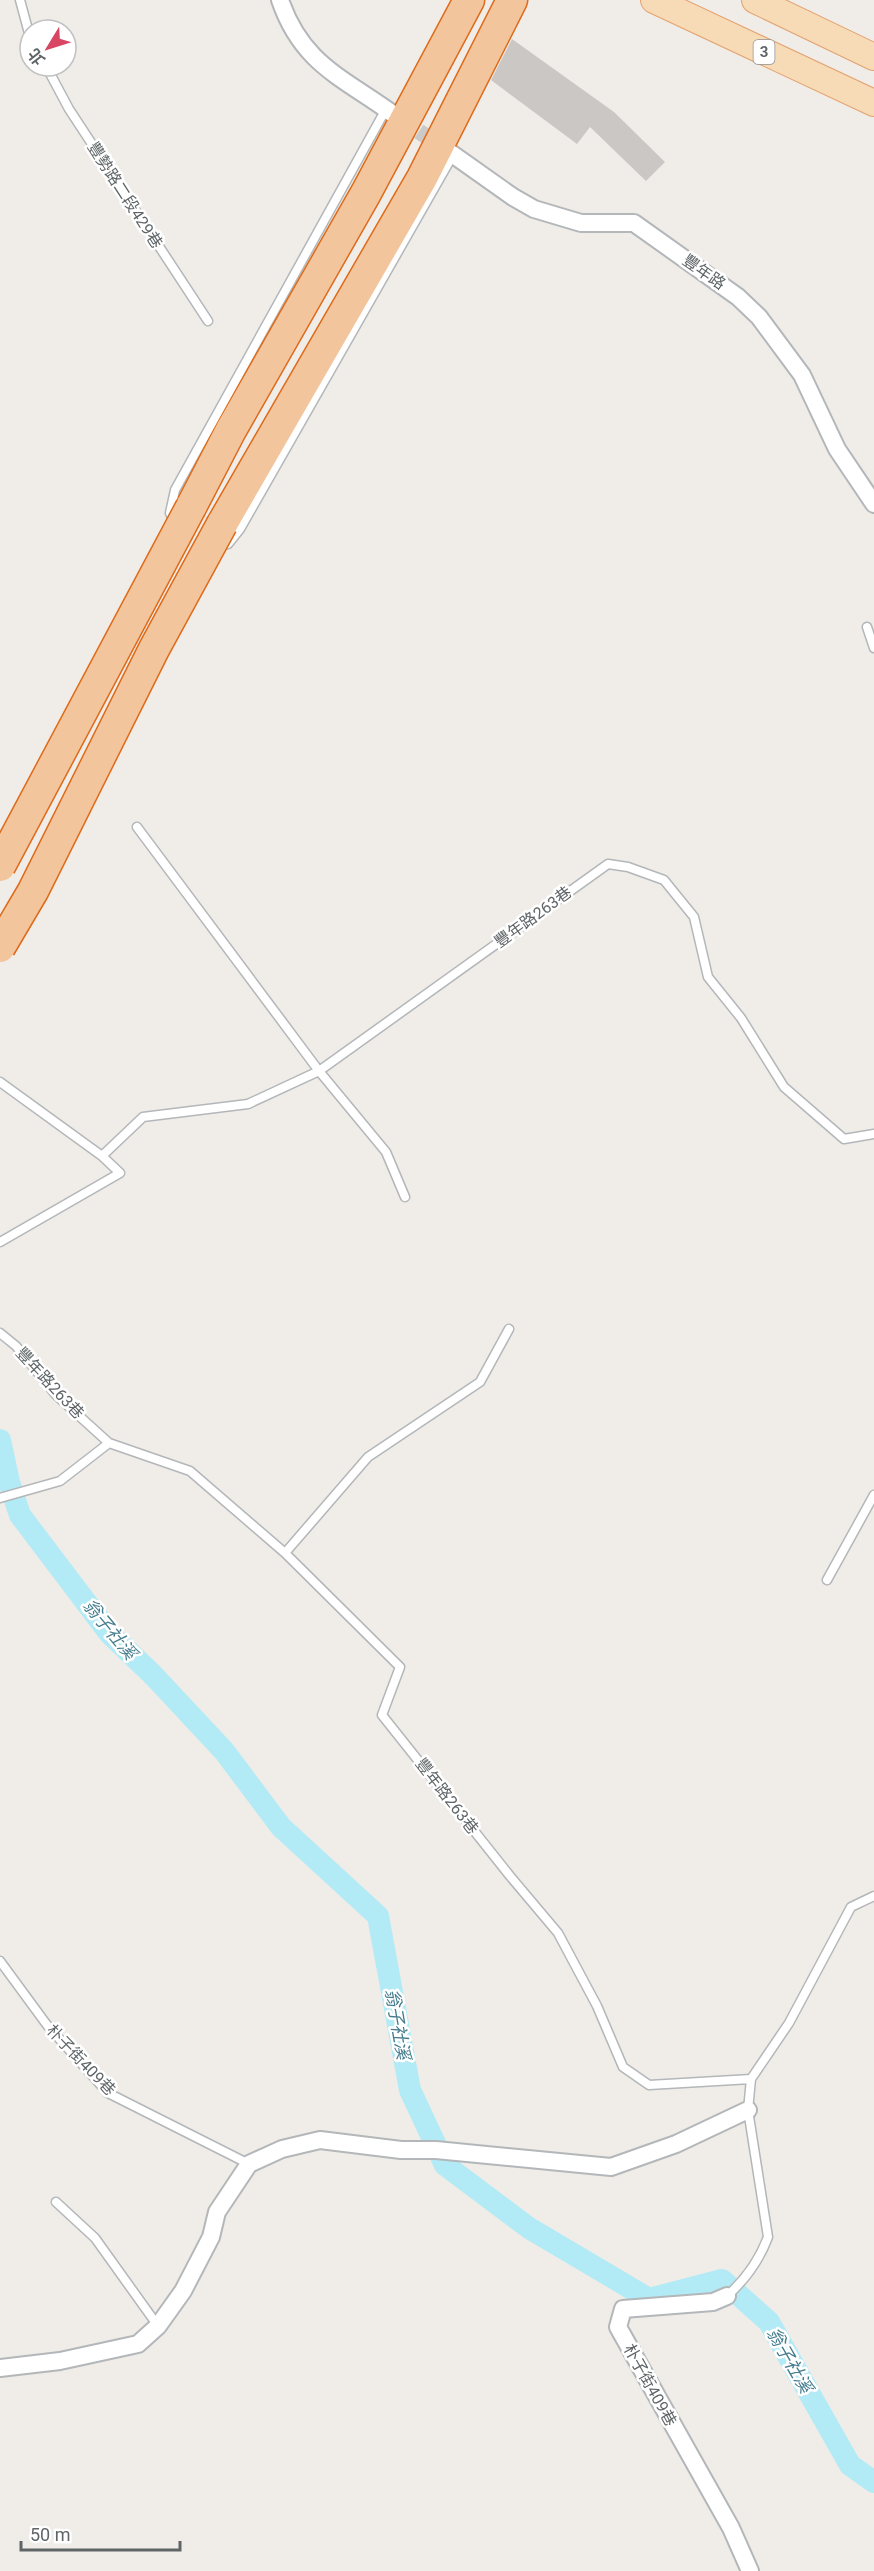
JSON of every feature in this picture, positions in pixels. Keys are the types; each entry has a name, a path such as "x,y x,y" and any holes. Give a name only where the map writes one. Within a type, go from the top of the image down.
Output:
{"highway":[{"path":"0,866 187,520 231,430 366,193 469,0"},
{"path":"0,947 33,891 154,649 222,524 422,178 512,0"}],"main road":[{"name":"3","path":"654,0 874,103"},
{"path":"755,0 874,57"}],"street":[{"path":"280,0 293,32 310,54 322,66 389,112"},
{"name":"豐年路","path":"450,153 534,209 581,223 634,223 738,297 759,317 802,375 837,449 874,504"},
{"path":"0,2368 60,2361 138,2344 158,2326 183,2291 211,2237 217,2212 249,2164 282,2148 320,2140 401,2150 436,2150 611,2167 676,2144 748,2110"},
{"name":"朴子街409巷","path":"727,2296 713,2302 623,2309 618,2327 732,2528 750,2571"}],"lane":[{"path":"20,0 25,18"},
{"name":"豐勢路二段429巷","path":"52,78 69,109 208,321"},
{"path":"187,520 176,527 170,513 175,490 389,112"},
{"path":"198,544 214,548 228,544 240,530 450,153"},
{"path":"867,627 874,648"},
{"path":"137,827 319,1071 386,1152 405,1197"},
{"name":"豐年路263巷","path":"102,1156 143,1116 248,1104 319,1071 608,864 628,867 664,880 694,917 708,977 741,1017 784,1087 844,1139 874,1134"},
{"path":"0,1082 102,1156 120,1173 0,1242"},
{"path":"285,1553 368,1457 480,1383 509,1329"},
{"name":"豐年路263巷","path":"0,1333 16,1346 56,1395 109,1443 190,1471 285,1553 400,1667 382,1715 558,1933 597,2006 623,2067 649,2085 751,2079"},
{"path":"0,1498 60,1481 109,1443"},
{"path":"827,1580 874,1495"},
{"path":"751,2079 789,2023 851,1907 874,1896"},
{"name":"朴子街409巷","path":"0,1961 47,2025 108,2093 249,2164"},
{"name":"朴子街409巷","path":"727,2296 742,2283 760,2257 768,2237 748,2110 751,2079"},
{"path":"56,2202 95,2238 158,2326"}],"building":[{"path":"512,39 614,112 665,162 646,181 590,127 577,144 491,80"}],"waterway":[{"name":"翁子社溪","path":"0,1440 9,1482 20,1515 110,1634 153,1675 224,1751 281,1827 378,1916 410,2090 445,2165 529,2228 649,2299 722,2280 769,2322 850,2465 874,2482"}],"tunnel":[{"path":"399,118 445,149"}]}
